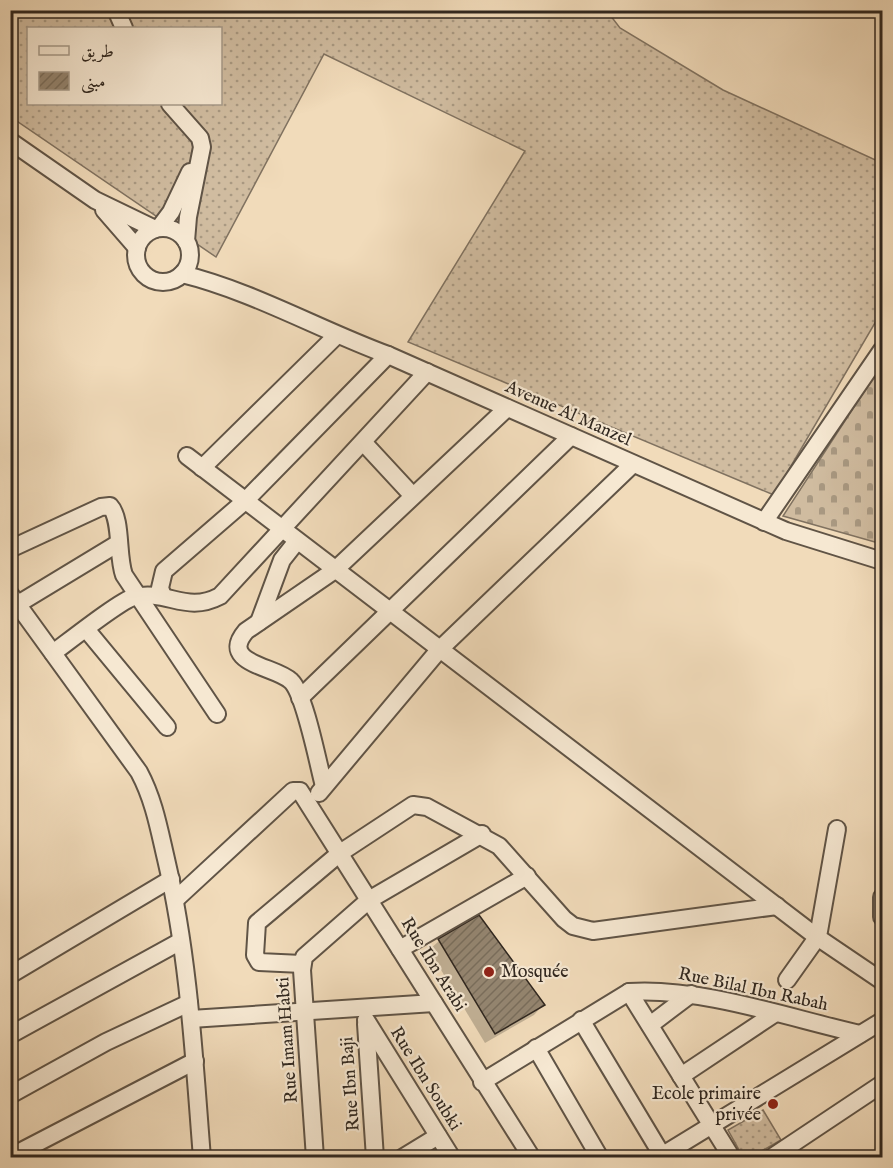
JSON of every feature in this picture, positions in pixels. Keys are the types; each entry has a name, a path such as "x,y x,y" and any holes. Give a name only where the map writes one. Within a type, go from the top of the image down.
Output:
{"street":[{"path":"116,10 124,27"},
{"path":"95,200 136,248 138,265 149,279 166,282 182,274 188,267 188,218 202,147 200,138 171,105"},
{"path":"10,141 95,200 157,228 174,230 188,246"},
{"path":"136,248 143,236 157,228 176,203 202,147"},
{"name":"Avenue Al Manzel","path":"188,246 205,270 242,293"},
{"name":"Avenue Al Manzel","path":"182,274 242,293 336,336 428,372 764,522 882,561"},
{"path":"202,468 336,336"},
{"path":"764,522 882,350"},
{"path":"163,596 160,588 164,571 245,501 388,355"},
{"path":"53,652 136,597 163,596 192,605 220,596 428,372"},
{"path":"324,786 298,689 286,676 248,661 241,655 238,646 240,638 259,622 335,570 507,408"},
{"path":"300,698 571,436"},
{"path":"363,442 413,496"},
{"path":"187,456 817,937 882,981"},
{"path":"175,900 293,791 305,799 324,786 439,650 633,464"},
{"path":"10,549 110,506 116,516 120,565 136,597 217,714"},
{"path":"259,622 282,560 297,541"},
{"path":"117,544 14,599 146,785 156,813 175,900 190,1011 202,1158"},
{"path":"86,629 167,727"},
{"name":"Rue Ibn Arabi","path":"305,799 532,1158"},
{"path":"302,964 259,962 255,955 255,929 261,918 339,853 413,805 427,807 482,834 514,860 564,919 573,926 593,931 777,906"},
{"path":"787,980 817,937 837,829"},
{"name":"Rue Imam Habti","path":"315,1158 302,964 308,952 369,900 482,834"},
{"path":"400,949 527,876"},
{"path":"10,975 171,879"},
{"path":"882,897 882,917"},
{"path":"10,1035 180,941"},
{"name":"Rue Bilal Ibn Rabah","path":"482,1082 629,992 650,990 691,994 860,1034"},
{"path":"629,992 732,1158"},
{"path":"650,1025 691,994"},
{"path":"10,1095 106,1042 190,1011 305,1011 365,1014 434,1003"},
{"name":"Rue Ibn Soubki","path":"365,1014 452,1158"},
{"name":"Rue Ibn Baji","path":"365,1014 375,1158"},
{"path":"681,1076 774,1014"},
{"path":"581,1020 660,1156 882,1021"},
{"path":"536,1048 600,1158"},
{"path":"10,1157 195,1061"},
{"path":"771,1158 882,1084"},
{"path":"402,1158 438,1136"}],"green space":[{"path":"10,11 607,11 620,28 723,90 882,163 882,311 774,495 408,342 525,151 324,54 216,257 11,117"},
{"path":"882,364 882,544 783,516"},
{"path":"763,1110 781,1140 751,1157 743,1157 728,1130"}],"building":[{"name":"Mosquée","path":"479,915 545,1005 495,1034 438,939"}],"place":[{"name":"Mosquée","path":"489,972"},
{"name":"Ecole primaire privée","path":"773,1104"}]}
